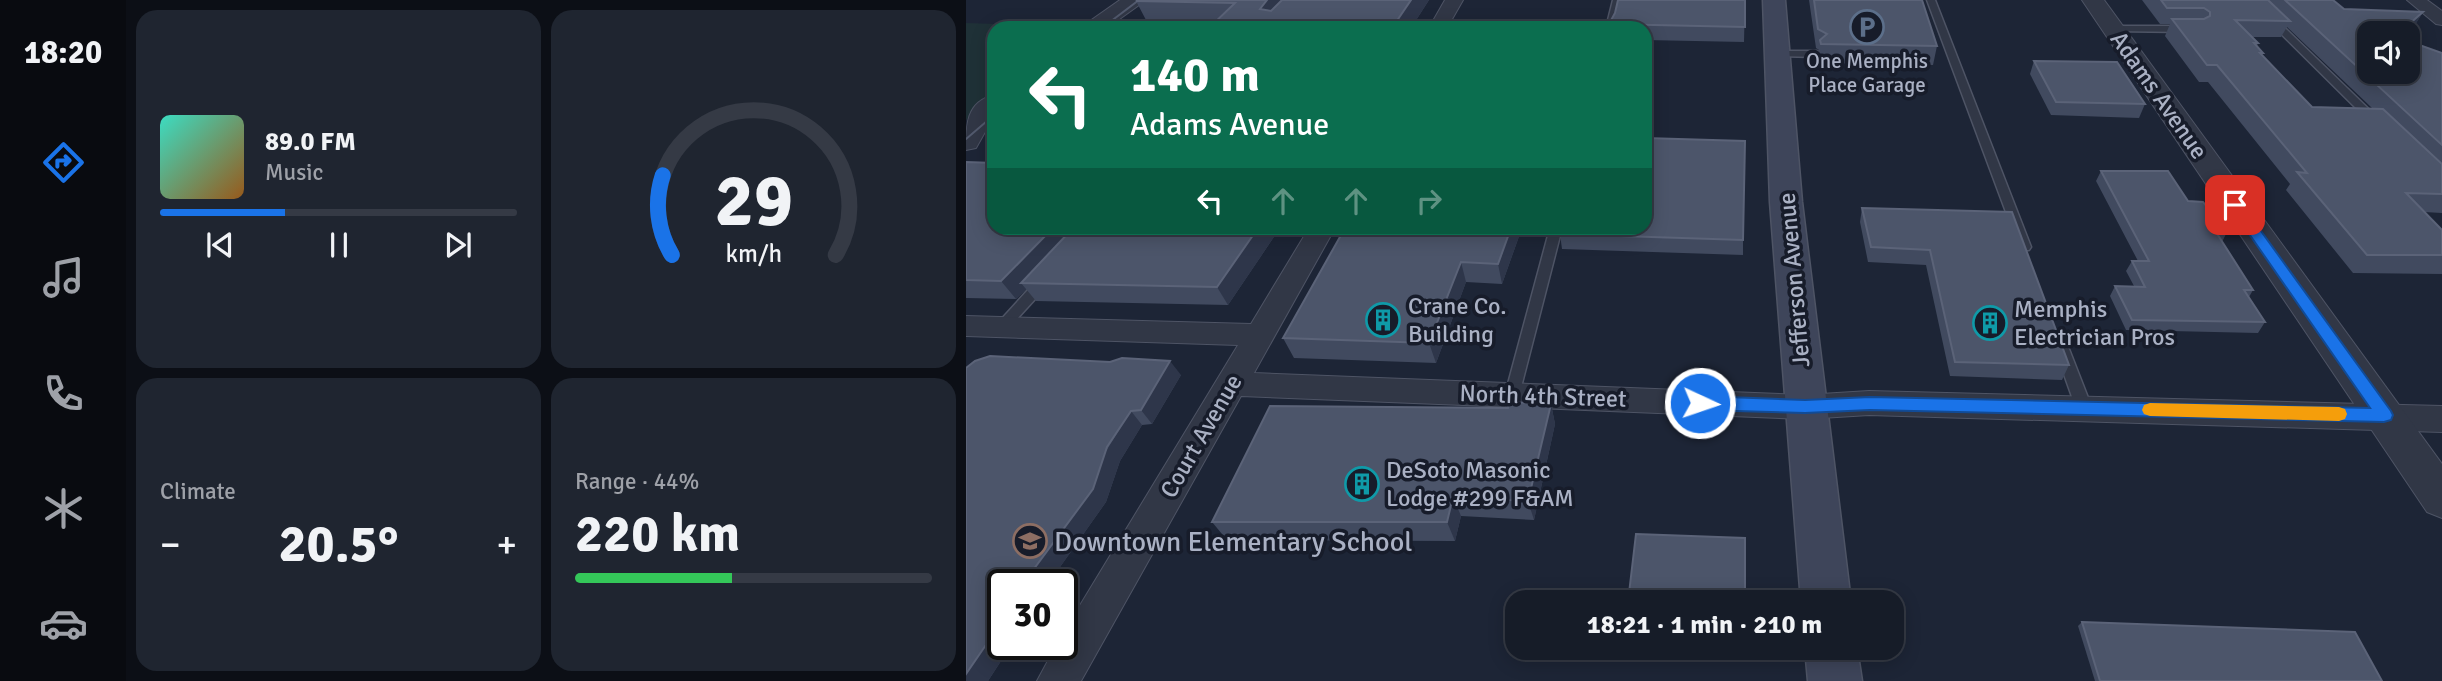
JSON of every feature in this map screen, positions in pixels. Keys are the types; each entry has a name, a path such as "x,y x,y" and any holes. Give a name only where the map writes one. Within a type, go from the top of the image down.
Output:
{"main road":[{"name":"Jefferson Avenue","path":"1774,0 1786,202 1825,590"},
{"path":"1832,660 1835,681"}],"street":[{"path":"1102,21 1135,0"},
{"path":"1132,21 1152,0"},
{"path":"1442,21 1454,0"},
{"name":"Adams Avenue","path":"2093,0 2441,495"},
{"path":"2416,0 2442,20"},
{"path":"966,143 987,109"},
{"path":"966,143 987,132"},
{"name":"Court Avenue","path":"1058,681 1318,235"},
{"path":"966,326 1260,335"},
{"name":"North 4th Street","path":"1232,384 1805,407 1870,403 2384,415 2442,419"}],"lane":[{"path":"1612,21 1617,0"},
{"path":"1931,0 2028,256"},
{"path":"2250,0 2385,131"},
{"path":"2112,28 2197,30"},
{"path":"1777,53 1817,54"},
{"path":"1512,394 1554,235"},
{"path":"1002,327 1049,276"},
{"path":"2059,340 2084,408"}],"shaded area":[{"path":"966,23 987,24 987,102 966,120"}],"building":[{"path":"1267,0 1260,9 1271,11 1282,0 1411,0 1397,21 1216,21 1235,3 1136,1"},
{"path":"1618,0 1745,0 1745,27 1611,21"},
{"name":"One Memphis Place Garage","path":"1814,0 1922,0 1937,46 1821,44 1820,40 1827,34 1818,29"},
{"path":"2161,0 2268,0 2290,21 2235,20 2258,43 2254,43 2263,53 2260,53 2312,107 2383,109 2442,164 2442,194 2406,193 2442,230 2442,255 2367,255 2297,172 2307,173 2217,65 2207,65 2172,19 2204,19 2210,16 2210,12 2204,8 2167,8"},
{"path":"2285,0 2333,0 2344,9 2423,12 2413,21 2357,21 2357,66"},
{"path":"2420,45 2442,53 2442,145 2376,84 2420,84"},
{"path":"2034,61 2117,62 2145,104 2056,102"},
{"path":"1652,138 1745,141 1743,240 1590,235 1652,235"},
{"path":"966,162 987,163 987,235 1046,235 1001,281 966,280"},
{"path":"2101,171 2168,171 2188,201 2203,202 2227,232 2216,232 2253,290 2244,290 2265,322 2132,320 2115,286 2145,287 2132,261 2149,261"},
{"path":"1862,208 2012,212 2069,365 1955,362 1930,250 1871,247"},
{"path":"1066,235 1253,235 1217,287 1021,283"},
{"path":"1341,235 1508,235 1498,264 1461,262 1429,343 1283,338"},
{"name":"Downtown Elementary School","path":"990,356 1110,362 1122,358 1170,361 1141,410 1131,411 1107,447 1093,489 1034,569 987,569 987,643 966,674 966,368 975,361"},
{"name":"DeSoto Masonic Lodge #299 F&AM","path":"1509,402 1551,404 1528,501 1453,497 1447,522 1212,522 1270,406 1508,408"},
{"path":"1636,534 1745,538 1745,590 1629,590"},
{"path":"2082,622 2355,632 2382,681 2100,681"}],"tram line":[{"path":"1111,21 1139,0"},
{"path":"966,139 987,121"}],"slow traffic":[{"path":"2150,410 2339,414"}],"place":[{"name":"One Memphis Place Garage","path":"1867,27"},
{"name":"Crane Co. Building","path":"1383,320"},
{"name":"Memphis Electrician Pros","path":"1990,323"},
{"name":"DeSoto Masonic Lodge #299 F&AM","path":"1362,484"},
{"name":"Downtown Elementary School","path":"1030,541"}],"route":[{"path":"1700,403 1805,407 1870,403 2384,415 2235,205"}]}
